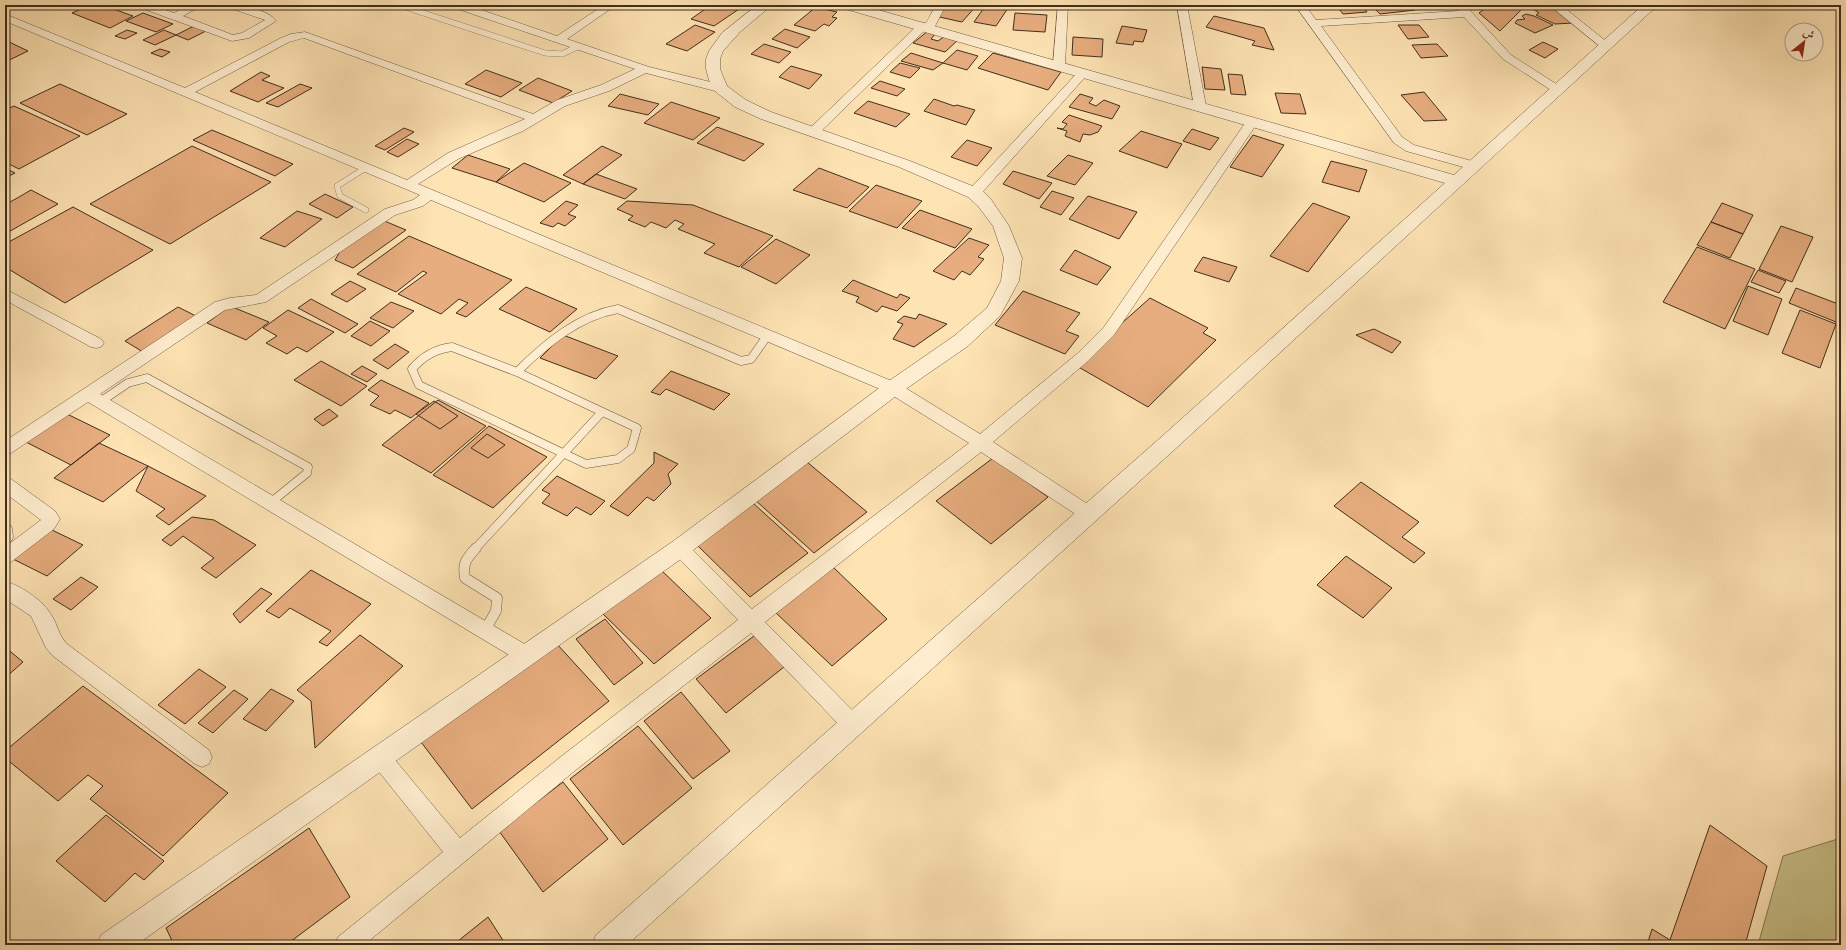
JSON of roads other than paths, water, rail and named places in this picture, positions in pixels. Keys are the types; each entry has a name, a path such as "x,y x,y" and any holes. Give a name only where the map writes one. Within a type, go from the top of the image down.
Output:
{"street":[{"path":"142,5 229,38 244,36 269,23 271,20 231,5"},
{"path":"174,17 198,5"},
{"path":"111,945 379,756 680,548 893,388 961,340 994,312 1010,281 1013,258 1001,226 984,202 974,193 888,157 813,132 756,110 728,96 719,88 645,69 456,5"},
{"path":"558,40 611,5"},
{"path":"719,88 714,72 713,59 719,47 730,34 765,5"},
{"path":"847,5 1457,181"},
{"path":"813,132 926,27 941,5"},
{"path":"1059,66 1063,5"},
{"path":"1182,5 1200,106"},
{"path":"1300,5 1398,140 1410,148 1474,166"},
{"path":"1458,5 1507,57 1531,74 1558,89"},
{"path":"1554,5 1606,46"},
{"path":"606,945 1089,514 1651,5"},
{"path":"1313,23 1466,14"},
{"path":"5,17 409,184 893,388 981,443 1089,514"},
{"path":"186,92 295,36 305,35 535,119"},
{"path":"236,38 266,50"},
{"path":"409,184 453,156 494,140 535,119 561,103 605,88 645,69"},
{"path":"974,193 1083,72"},
{"path":"346,945 570,762 981,443 1083,357 1109,331 1252,122"},
{"path":"5,449 94,398 220,306 230,302 247,302 260,299 390,212 412,206 431,194"},
{"path":"5,294 96,343"},
{"path":"94,398 526,654"},
{"path":"5,484 51,519 48,524 5,557"},
{"path":"680,548 852,724"},
{"path":"5,589 38,610 46,623 51,638 60,650 202,757"},
{"path":"379,756 458,853"}],"lane":[{"path":"400,5 490,36 545,52 562,54 577,47"},
{"path":"366,210 340,196 338,186 367,167"},
{"path":"517,372 531,356 551,340 607,310 618,309 741,361 751,359 767,336"},
{"path":"452,347 517,372 637,428 632,449 618,459 586,464 562,454 419,385 412,369 421,358 438,348 452,347"},
{"path":"94,398 136,379 147,378 308,467 307,473 270,503"},
{"path":"485,630 496,611 497,598 465,578 463,569 465,560 602,412"},
{"path":"5,526 8,529 9,537 5,542"}]}
